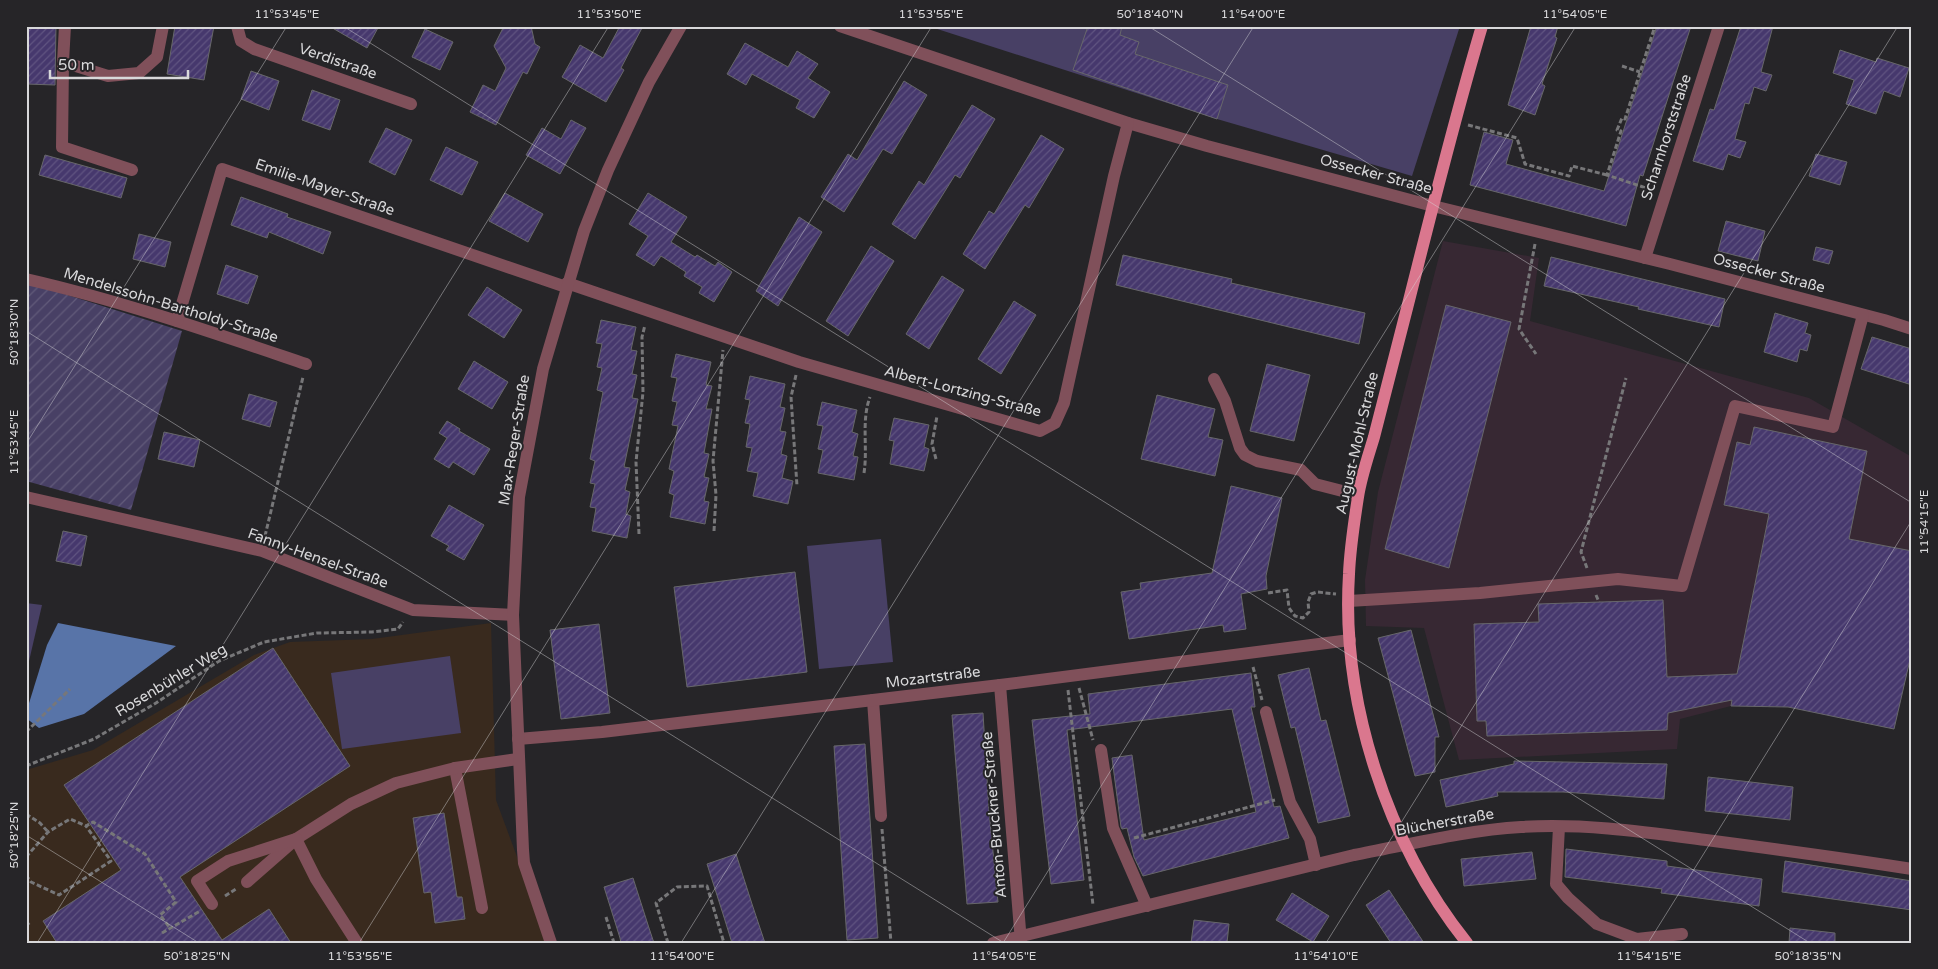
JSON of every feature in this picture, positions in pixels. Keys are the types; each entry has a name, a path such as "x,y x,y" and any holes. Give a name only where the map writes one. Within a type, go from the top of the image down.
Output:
{"main road":[{"name":"August-Mohl-Straße","path":"1467,943 1439,906 1406,845 1383,796 1368,746 1361,712 1350,640 1349,597 1352,539 1358,495 1482,26"}],"street":[{"path":"65,26 62,147 132,170"},
{"path":"63,62 108,76 139,73 157,57 163,26"},
{"name":"Verdistraße","path":"237,26 241,41 254,48 411,104"},
{"name":"Max-Reger-Straße","path":"551,943 524,863 513,615 519,497 543,369 584,231 608,170 649,82 680,26"},
{"name":"Ossecker Straße","path":"840,26 1128,123 1215,148 1912,329"},
{"name":"Scharnhorststraße","path":"1644,258 1719,26"},
{"name":"Albert-Lortzing-Straße","path":"567,285 649,310 799,362 1040,431 1055,423 1064,403 1114,176 1128,123"},
{"name":"Emilie-Mayer-Straße","path":"177,321 222,169 567,285"},
{"name":"Mendelssohn-Bartholdy-Straße","path":"26,280 72,290 177,321 306,364"},
{"path":"1349,597 1480,592 1618,579 1682,586 1735,406 1834,427 1862,315"},
{"path":"1214,379 1226,401 1240,448 1245,455 1257,461 1301,470 1315,484 1358,495"},
{"name":"Fanny-Hensel-Straße","path":"26,497 262,551 413,610 513,615"},
{"name":"Mozartstraße","path":"518,739 602,732 1000,686 1350,640"},
{"name":"Anton-Bruckner-Straße","path":"1000,686 1021,939"},
{"path":"873,700 882,816"},
{"path":"1266,712 1288,797 1310,839 1316,865"},
{"path":"1101,750 1113,828 1147,906"},
{"path":"248,882 296,839 351,804 396,783 455,768 518,758"},
{"path":"455,768 482,908"},
{"path":"1559,827 1556,884 1568,898 1597,924 1636,939 1682,934"},
{"name":"Blücherstraße","path":"993,943 1021,939 1095,918 1316,865 1406,845 1502,829 1559,827 1640,831 1912,869"},
{"path":"212,904 197,881 228,861 296,839"},
{"path":"296,839 316,879 357,943"}],"path":[{"path":"1606,176 1621,131 1618,130 1622,118 1625,119 1655,26"},
{"path":"1622,66 1640,72"},
{"path":"1456,122 1517,138 1525,164 1569,176 1572,166 1665,194"},
{"path":"1536,354 1519,329 1538,232"},
{"path":"639,534 636,462 642,392 642,337 649,310"},
{"path":"714,531 716,495 713,461 722,356 727,338"},
{"path":"797,486 791,397 799,362"},
{"path":"262,551 306,364"},
{"path":"1599,602 1581,552 1626,378"},
{"path":"864,473 866,459 865,410 874,384"},
{"path":"936,460 932,444 934,426 941,404"},
{"path":"1268,593 1286,590 1289,608 1295,616 1303,618 1309,612 1308,602 1311,594 1317,592 1349,597"},
{"name":"Rosenbühler Weg","path":"26,766 94,739 156,703 219,661 264,642 317,633 372,632 398,629 413,610"},
{"path":"1250,653 1255,680 1266,712"},
{"path":"1071,676 1092,738 1101,750"},
{"path":"1071,676 1095,918"},
{"path":"26,732 31,725 70,689"},
{"path":"1119,842 1288,797"},
{"path":"26,814 40,822 48,832"},
{"path":"882,816 891,943"},
{"path":"26,857 48,832 70,819 86,826 111,861 59,895 31,882 26,875"},
{"path":"86,826 93,822 145,854 176,902 160,915 170,928"},
{"path":"668,943 656,903 677,887 707,886 724,943"},
{"path":"606,918 614,943"},
{"path":"26,921 30,926"},
{"path":"162,933 180,922"}],"shaded area":[{"path":"928,26 1460,26 1412,176 1217,119"},
{"path":"1443,241 1539,258 1530,321 1809,398 1912,457 1912,551 1767,524 1731,706 1680,719 1677,749 1459,760 1424,628 1366,626 1365,580 1378,492"},
{"path":"26,282 182,331 131,510 26,481"},
{"path":"881,539 893,662 819,669 807,546"},
{"path":"26,603 42,605 26,674"},
{"path":"491,623 496,800 549,943 26,943 26,770 93,750 254,655 290,642 372,639"},
{"path":"450,656 461,733 342,749 331,673"}],"water":[{"path":"58,623 176,646 84,714 39,728 26,718 26,713 47,645"}],"building":[{"path":"26,26 56,26 55,85 26,84"},
{"path":"175,26 214,26 204,80 167,74"},
{"path":"329,26 379,26 367,48"},
{"path":"504,26 531,26 535,44 540,47 527,74 523,72 496,125 470,112 483,85 495,91 506,68 494,46"},
{"path":"620,26 643,26 621,68 624,70 606,102 562,77 580,45 603,58"},
{"path":"1088,26 1122,26 1120,35 1139,42 1135,54 1228,85 1217,119 1073,70"},
{"path":"1531,26 1558,26 1555,37 1557,38 1542,84 1545,86 1535,115 1508,105"},
{"path":"1657,26 1691,26 1643,176 1640,175 1626,226 1470,185 1484,132 1513,140 1506,164 1604,191"},
{"path":"1741,26 1773,26 1761,72 1772,75 1766,91 1754,87 1749,104 1745,103 1735,139 1746,142 1740,158 1728,154 1723,170 1693,161 1710,109 1714,110"},
{"path":"425,29 453,42 440,70 412,57"},
{"path":"745,43 788,67 797,51 818,64 808,78 830,92 814,118 796,108 800,100 752,74 746,85 727,74"},
{"path":"1840,50 1876,62 1877,58 1909,68 1900,97 1884,91 1876,114 1846,104 1854,80 1833,73"},
{"path":"251,71 279,81 269,110 241,99"},
{"path":"904,81 927,95 892,154 883,149 844,212 821,197 848,154 857,160"},
{"path":"312,90 340,100 330,130 302,120"},
{"path":"972,105 995,119 960,178 955,175 915,239 892,224 919,181 924,185"},
{"path":"571,120 586,128 560,174 526,155 542,128 561,139"},
{"path":"386,128 412,140 395,175 369,162"},
{"path":"1041,135 1064,149 1029,208 1025,205 985,269 963,254 989,211 994,214"},
{"path":"446,147 478,162 462,195 430,180"},
{"path":"1816,154 1847,162 1840,185 1809,176"},
{"path":"45,155 127,178 121,198 39,175"},
{"path":"505,193 543,214 528,242 489,221"},
{"path":"648,193 687,217 671,242 695,257 697,255 715,266 718,262 732,272 714,302 699,293 702,287 684,276 686,272 661,256 654,266 636,255 648,236 629,224"},
{"path":"241,197 288,214 287,217 331,232 323,254 269,232 267,238 231,225"},
{"path":"799,217 822,232 778,306 756,291"},
{"path":"1726,221 1765,231 1758,261 1718,251"},
{"path":"139,234 171,242 165,267 133,259"},
{"path":"871,246 894,261 848,336 826,321"},
{"path":"1816,247 1833,251 1829,264 1813,260"},
{"path":"1123,255 1232,279 1231,283 1365,313 1359,344 1116,285"},
{"path":"1551,257 1725,299 1719,327 1544,286"},
{"path":"226,265 258,276 248,304 217,294"},
{"path":"942,276 964,290 929,349 906,334"},
{"path":"487,287 522,310 504,338 468,315"},
{"path":"1014,301 1036,315 1001,374 978,359"},
{"path":"1446,305 1511,322 1449,568 1385,549"},
{"path":"1775,313 1808,323 1805,333 1811,335 1807,351 1800,349 1797,362 1764,352"},
{"path":"601,320 636,327 631,350 637,351 632,374 637,375 632,398 638,399 624,467 630,468 625,490 630,492 626,514 631,516 627,538 592,531 596,508 590,507 595,484 590,483 595,461 590,459 603,392 597,390 602,368 597,367 602,344 596,343"},
{"path":"1872,337 1912,349 1912,385 1861,369"},
{"path":"676,354 711,362 706,385 712,386 706,409 712,409 704,453 709,454 704,477 709,478 704,501 709,502 705,524 670,517 674,495 669,493 674,471 669,469 678,426 672,425 677,402 672,401 677,378 671,377"},
{"path":"474,361 508,382 492,409 458,389"},
{"path":"1267,364 1310,375 1294,441 1250,431"},
{"path":"750,376 785,384 780,407 785,408 780,431 786,432 781,454 787,456 782,478 793,481 788,504 753,496 758,473 747,471 752,448 746,447 750,424 745,423 750,400 745,399"},
{"path":"249,394 277,402 270,427 242,419"},
{"path":"1157,395 1215,409 1208,437 1223,440 1215,476 1141,459"},
{"path":"822,402 857,410 852,432 858,434 853,456 858,457 854,480 818,473 823,450 818,449 823,426 817,425"},
{"path":"894,418 929,425 924,447 929,449 924,471 890,464 894,441 889,440"},
{"path":"447,421 460,429 459,431 490,449 474,475 453,462 449,468 434,459 447,438 439,433"},
{"path":"1754,427 1867,451 1849,539 1912,551 1912,651 1894,729 1788,707 1731,706 1732,700 1668,713 1667,730 1487,736 1486,721 1477,721 1474,624 1539,622 1538,604 1663,600 1667,677 1737,674 1769,514 1724,505 1737,442 1750,445"},
{"path":"164,432 200,440 194,467 158,459"},
{"path":"1231,486 1282,498 1266,576 1267,589 1241,594 1246,629 1224,632 1223,625 1129,639 1121,592 1141,589 1140,583 1212,573"},
{"path":"449,505 484,525 464,560 446,550 449,546 431,536"},
{"path":"63,531 87,536 81,566 56,561"},
{"path":"795,572 807,672 687,687 674,587"},
{"path":"599,624 610,713 561,719 550,630"},
{"path":"1411,630 1439,737 1435,737 1435,772 1415,776 1378,638"},
{"path":"273,648 350,766 180,877 222,940 269,909 291,943 57,943 43,921 121,870 64,785"},
{"path":"1309,668 1321,721 1326,720 1350,816 1318,823 1295,727 1291,728 1278,675"},
{"path":"1251,673 1255,707 1251,707 1274,807 1280,806 1289,838 1143,876 1134,857 1127,828 1122,829 1121,827 1112,758 1132,755 1144,840 1256,812 1232,709 1067,730 1084,880 1051,884 1032,720 1090,714 1088,694"},
{"path":"983,713 989,811 998,902 967,904 952,715"},
{"path":"865,744 878,938 847,940 834,746"},
{"path":"1514,761 1667,764 1664,799 1563,792 1497,792 1498,796 1446,807 1440,780 1514,764"},
{"path":"1708,777 1793,787 1790,820 1705,811"},
{"path":"444,813 457,897 462,897 465,919 435,923 431,892 424,893 413,818"},
{"path":"1566,849 1667,861 1667,866 1762,879 1759,906 1661,893 1662,889 1565,877"},
{"path":"1532,852 1536,879 1464,886 1461,859"},
{"path":"736,854 765,943 732,943 707,864"},
{"path":"1785,861 1912,881 1912,910 1782,892"},
{"path":"633,878 654,943 621,943 604,887"},
{"path":"1389,890 1424,943 1391,943 1366,905"},
{"path":"1292,893 1329,916 1313,942 1276,920"},
{"path":"1194,920 1229,924 1227,943 1191,943"},
{"path":"1790,928 1835,933 1835,943 1789,943"}]}
